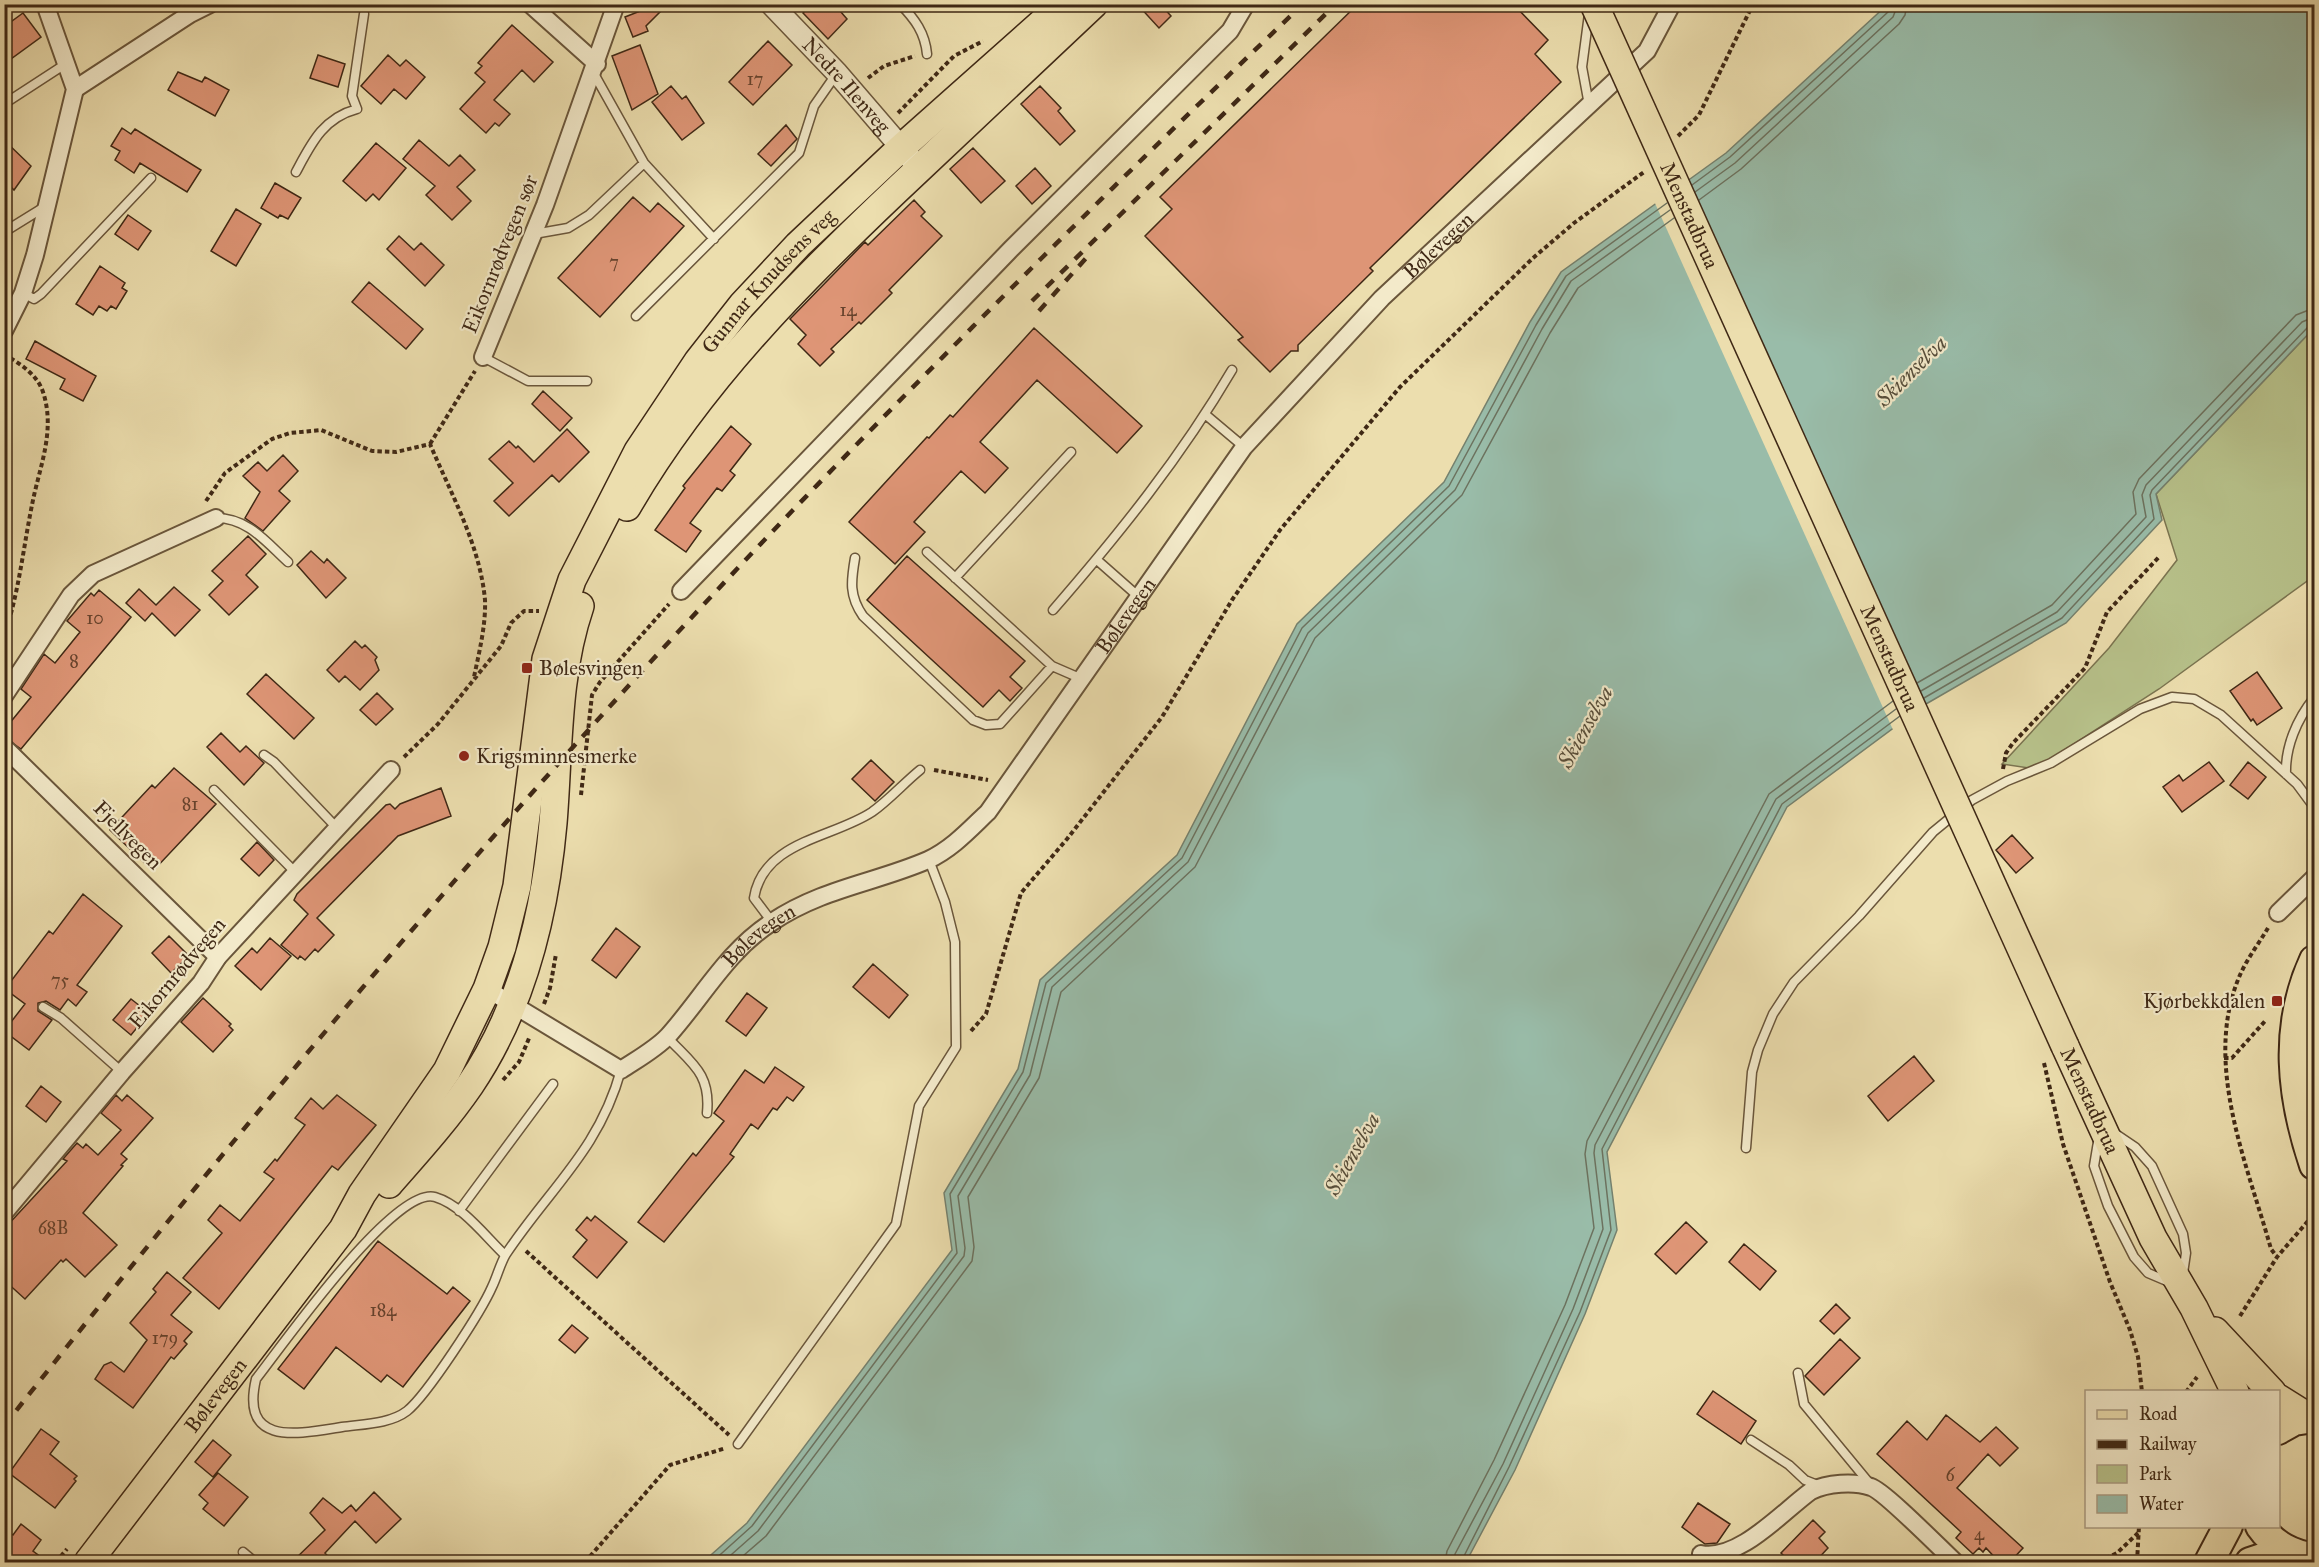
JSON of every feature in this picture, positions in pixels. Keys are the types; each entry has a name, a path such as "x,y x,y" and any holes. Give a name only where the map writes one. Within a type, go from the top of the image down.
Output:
{"highway":[{"path":"2314,960 2295,1026 2293,1057 2298,1112 2314,1165"},
{"path":"2280,1429 2294,1421 2312,1418"},
{"path":"2209,1563 2227,1528"},
{"path":"2261,1528 2272,1541 2301,1557"},
{"path":"2250,1563 2301,1557"}],"main road":[{"name":"Gunnar Knudsens veg","path":"551,614 572,580 638,451 698,361 742,305 893,138 1063,4"},
{"name":"Gunnar Knudsens veg","path":"551,614 611,533 655,461 715,378 808,274 1094,4"},
{"name":"Menstadbrua","path":"1592,4 2053,1050 2101,1124 2161,1253 2187,1297 2234,1390"},
{"name":"Bølevegen","path":"88,1563 343,1229 362,1194 447,1071 487,989 502,946 517,886 551,614"},
{"name":"Bølevegen","path":"343,1229 375,1201 450,1112 492,1049 512,1005 530,954 544,891 553,825 562,690 551,614"},
{"name":"Menstadbrua","path":"2187,1297 2270,1390"},
{"path":"2280,1399 2312,1418"}],"street":[{"path":"4,331 23,293 49,204 75,89 68,63 45,4"},
{"path":"75,89 190,14 210,4"},
{"path":"530,4 595,68"},
{"name":"Eikornrødvegen sør","path":"483,357 534,234 616,4"},
{"name":"Nedre Ilenveg","path":"771,4 837,73 919,168"},
{"path":"681,591 1011,249 1230,31 1246,4"},
{"name":"Bølevegen","path":"621,1070 667,1037 713,976 749,940 772,922 838,889 929,860 959,840 988,812 1244,447 1383,298 1647,51 1672,4"},
{"path":"4,696 71,595 93,574 216,518"},
{"name":"Fjellvegen","path":"4,747 218,957"},
{"name":"Eikornrødvegen","path":"4,1213 122,1072 201,983 218,957 391,770"},
{"path":"2278,913 2314,878"},
{"path":"487,989 621,1070"},
{"path":"1701,1554 1709,1556 1739,1546 1820,1486 1849,1484 1872,1487 1955,1563"}],"lane":[{"path":"900,4 921,29 926,40 927,54"},
{"path":"1589,105 1582,67 1592,4"},
{"path":"296,172 312,142 325,125 338,115 357,109 352,96 364,14"},
{"path":"4,104 68,63"},
{"path":"595,68 644,163 714,239"},
{"path":"636,316 799,153 814,106 837,73"},
{"path":"534,234 568,228 589,215 644,163"},
{"path":"23,293 34,299 41,294 151,178"},
{"path":"4,232 49,204"},
{"name":"Eikornrødvegen sør","path":"483,357 528,381 546,383 587,381"},
{"path":"1053,610 1139,508 1206,415 1233,370"},
{"path":"1206,415 1244,447"},
{"path":"955,578 1071,452"},
{"path":"216,518 233,518 249,527 288,562"},
{"path":"927,552 1052,666 1082,679"},
{"path":"855,558 850,588 855,605 863,616 973,720 986,725 1000,724 1052,666"},
{"path":"1097,560 1139,597"},
{"path":"1746,1148 1752,1072 1758,1050 1773,1014 1794,982 1859,916 1945,821 1972,800 2007,781 2051,763 2140,709 2172,697 2194,699 2204,703 2298,784 2314,807"},
{"path":"2286,774 2285,758 2292,736 2314,698"},
{"path":"264,755 274,762 336,827"},
{"path":"772,922 754,898 762,878 778,858 800,843 872,812 920,770"},
{"path":"214,790 296,872"},
{"path":"738,1444 896,1224 919,1106 956,1047 955,942 945,902 929,860"},
{"path":"43,1007 61,1018 122,1072"},
{"path":"667,1037 690,1057 705,1081 709,1097 707,1113"},
{"path":"505,1255 459,1211 435,1197 422,1196 408,1204 368,1238 256,1379 252,1395 254,1411 261,1424 274,1432 292,1435 390,1420 407,1411 418,1400 492,1289 505,1255 575,1164 606,1115 621,1070"},
{"path":"459,1211 553,1084"},
{"path":"1798,1373 1804,1404 1872,1487"},
{"path":"1751,1440 1789,1465 1805,1480 1820,1486"},
{"path":"243,1552 255,1563"}],"path":[{"path":"1676,139 1699,115 1753,4"},
{"path":"893,138 920,87 954,56 982,42 991,34"},
{"path":"853,92 884,66 900,59 927,54 954,56"},
{"path":"956,1047 986,1014 1021,893 1162,717 1232,600 1280,530 1400,387 1541,251 1574,223 1646,171"},
{"path":"4,354 36,378 43,393 47,424 46,454 32,504 15,603 4,636"},
{"path":"197,526 199,510 225,473 272,439 290,433 321,430 372,451 396,452 430,444 483,357"},
{"path":"430,444 478,559 485,602 481,645 474,677"},
{"path":"2007,781 2002,765 2006,753 2085,668 2107,612 2160,556"},
{"path":"391,770 438,724 501,646 511,623 524,611 551,614"},
{"path":"920,770 986,780 1006,786"},
{"path":"2277,1257 2271,1249 2229,1100 2224,1058 2225,1024 2240,975 2278,913"},
{"path":"2224,1058 2232,1058 2266,1020"},
{"path":"2053,1050 2063,1144 2110,1282 2130,1330 2138,1357 2142,1390"},
{"path":"2240,1316 2277,1257 2314,1214"},
{"path":"516,1242 738,1444"},
{"path":"2187,1390 2197,1377"},
{"path":"585,1563 670,1465 738,1444"},
{"path":"2137,1563 2139,1528"},
{"path":"2099,1563 2118,1553 2138,1533"}],"green space":[{"path":"2314,328 2314,576 2159,689 2035,769 2002,764 2109,648 2177,560 2156,494"}],"water":[{"name":"Skienselva","path":"1887,5 2314,5 2314,328 2156,494 2162,520 2066,623 1926,704 1787,807 1607,1152 1617,1230 1585,1314 1515,1470 1466,1562 703,1562 747,1523 952,1250 944,1193 1018,1069 1040,980 1177,855 1297,624 1444,482 1530,322 1561,272 1726,153"}],"pier":[{"path":"1687,177 1927,708 1894,732 1654,201"}],"building":[{"path":"658,4 668,4 646,26 648,31 633,37 625,17"},
{"path":"811,4 834,4 847,19 828,39 803,13"},
{"path":"1137,4 1160,4 1171,16 1159,28"},
{"path":"1358,4 1513,4 1548,40 1535,54 1561,82 1370,268 1373,271 1298,345 1298,351 1291,351 1270,372 1238,340 1243,337 1145,236 1172,209 1160,197"},
{"path":"23,13 41,37 4,64 4,27"},
{"path":"512,25 553,62 534,82 522,70 494,100 510,114 499,126 495,123 486,133 460,109 485,82 475,73 482,66 478,63"},
{"path":"768,41 792,65 753,105 729,82"},
{"path":"640,45 658,94 632,110 612,56"},
{"path":"318,55 345,64 338,87 310,78"},
{"path":"388,55 400,66 406,60 425,77 406,99 394,89 381,104 361,86"},
{"path":"178,72 202,82 205,77 229,90 215,116 168,90"},
{"path":"671,86 682,99 686,96 704,123 682,140 652,102"},
{"path":"1040,86 1061,108 1058,111 1075,131 1060,145 1021,104"},
{"path":"786,125 797,139 771,166 758,154"},
{"path":"122,128 131,134 135,129 201,170 187,192 140,163 134,173 115,160 120,151 111,146"},
{"path":"4,140 31,166 14,190 11,187 4,193"},
{"path":"419,140 449,166 460,155 475,170 457,187 471,201 452,220 426,195 435,186 403,159"},
{"path":"376,143 406,168 379,200 373,194 366,201 343,181"},
{"path":"973,148 1005,181 981,203 950,169"},
{"path":"1035,168 1051,186 1032,204 1016,186"},
{"path":"275,183 301,198 288,219 280,215 278,218 261,208"},
{"path":"633,197 650,212 658,203 684,226 600,317 558,278"},
{"path":"914,200 925,212 921,216 942,236 889,290 892,293 861,324 859,322 831,349 834,352 820,366 798,344 806,335 790,319 865,242 868,245"},
{"path":"236,209 261,224 236,266 211,251"},
{"path":"128,215 151,231 138,250 115,234"},
{"path":"399,236 414,250 421,243 444,265 425,286 387,249"},
{"path":"100,266 125,283 122,288 127,291 116,309 111,306 107,311 99,306 93,315 76,304"},
{"path":"369,282 423,329 406,349 352,302"},
{"path":"1034,328 1142,426 1117,453 1037,380 980,442 1008,468 985,493 961,471 914,522 925,532 895,564 849,522 927,437 929,438 950,415 953,417"},
{"path":"35,341 96,376 83,401 60,389 65,379 26,359"},
{"path":"543,391 572,418 560,431 532,404"},
{"path":"731,426 751,444 730,471 735,475 722,491 717,488 690,523 701,531 686,552 655,530 685,488 683,486"},
{"path":"567,429 589,452 559,482 552,475 509,516 494,501 513,483 489,459 509,441 516,448 518,446 534,462"},
{"path":"283,455 298,471 279,491 290,501 263,531 245,518 260,492 243,476 258,462 267,471"},
{"path":"248,536 266,554 246,575 258,587 229,615 209,595 223,581 212,571"},
{"path":"311,551 324,563 327,559 346,578 326,598 297,565"},
{"path":"907,556 1025,661 1010,677 1022,688 1010,701 999,690 983,707 867,600"},
{"path":"174,587 200,610 175,636 152,613 145,621 126,603 139,589 156,605"},
{"path":"99,590 131,617 21,749 4,737 4,730 31,697 21,689 44,654 55,663 80,632 67,621 91,593 94,596"},
{"path":"355,641 362,648 365,645 377,657 375,660 379,670 360,690 345,676 339,682 327,670"},
{"path":"2257,672 2282,708 2257,725 2253,719 2251,721 2230,691"},
{"path":"266,674 314,718 294,739 247,694"},
{"path":"377,693 393,709 376,725 360,710"},
{"path":"221,733 240,752 246,746 264,763 244,785 207,747"},
{"path":"871,760 894,782 875,801 852,779"},
{"path":"2209,762 2224,781 2182,812 2163,787 2179,775 2183,781"},
{"path":"2248,762 2266,777 2248,799 2230,785"},
{"path":"174,768 216,804 153,871 110,830 152,785 155,788"},
{"path":"441,788 451,816 398,836 317,918 334,935 318,952 315,949 305,960 300,956 298,959 281,945 308,914 294,900 297,894 386,805 390,804 395,809 400,804"},
{"path":"2012,835 2033,858 2016,873 1996,850"},
{"path":"257,842 274,860 259,876 241,859"},
{"path":"83,894 122,926 77,985 87,992 76,1006 68,999 60,1010 46,1001 38,1003 38,1011 52,1020 29,1050 4,1031 25,1004 5,989 49,931 53,934"},
{"path":"616,928 640,947 616,978 592,960"},
{"path":"169,936 189,956 171,973 152,953"},
{"path":"270,938 291,956 261,990 235,966 252,948 257,953"},
{"path":"873,964 908,995 889,1018 853,987"},
{"path":"747,993 767,1008 746,1036 726,1021"},
{"path":"203,998 231,1024 229,1026 233,1030 213,1052 181,1022"},
{"path":"131,999 149,1013 131,1035 113,1020"},
{"path":"1914,1056 1934,1081 1888,1121 1868,1096"},
{"path":"775,1067 804,1087 793,1101 787,1097 777,1110 773,1108 758,1129 751,1124 730,1154 734,1157 664,1242 638,1222 693,1153 696,1156 724,1121 714,1113 745,1070 764,1083"},
{"path":"41,1086 61,1102 46,1122 26,1106"},
{"path":"116,1095 122,1101 127,1095 153,1118 121,1154 127,1159 121,1165 123,1166 83,1213 117,1245 85,1277 66,1259 63,1262 61,1260 25,1299 4,1280 4,1229 67,1161 63,1159 77,1143 83,1148 86,1144 98,1155 121,1130 101,1113"},
{"path":"337,1095 376,1125 338,1170 332,1166 219,1309 183,1278 222,1233 208,1220 220,1205 240,1221 274,1179 264,1172 275,1159 277,1161 305,1125 295,1118 311,1098 323,1109"},
{"path":"595,1216 627,1242 597,1278 573,1257 587,1240 576,1230 587,1217 591,1221"},
{"path":"1686,1222 1707,1242 1676,1274 1655,1254"},
{"path":"378,1241 447,1294 453,1287 470,1301 403,1387 387,1375 381,1382 336,1347 304,1389 278,1369"},
{"path":"1744,1244 1776,1271 1760,1290 1729,1262"},
{"path":"167,1272 191,1292 171,1315 192,1332 184,1341 187,1344 174,1359 171,1357 133,1408 95,1379 104,1365 111,1362 124,1372 147,1340 130,1323 156,1292 153,1289"},
{"path":"1836,1304 1850,1318 1834,1334 1820,1321"},
{"path":"572,1325 588,1338 575,1353 559,1340"},
{"path":"1840,1339 1860,1358 1824,1395 1805,1376"},
{"path":"1713,1391 1756,1421 1741,1444 1697,1414"},
{"path":"1946,1415 1980,1442 1996,1427 2018,1448 2000,1466 1988,1454 1957,1488 2023,1548 2009,1563 2000,1563 1986,1548 1983,1552 1979,1548 1973,1554 1956,1538 1961,1532 1877,1454 1907,1421 1927,1440"},
{"path":"41,1429 59,1442 50,1454 77,1476 74,1479 76,1481 55,1508 9,1473"},
{"path":"213,1440 231,1455 213,1477 195,1462"},
{"path":"218,1473 248,1497 224,1526 203,1509 208,1503 199,1495"},
{"path":"374,1492 401,1519 376,1543 355,1521 325,1553 334,1563 291,1563 325,1530 310,1513 323,1498 342,1513 351,1505 356,1511"},
{"path":"1698,1503 1730,1524 1717,1543 1705,1544 1682,1527"},
{"path":"1813,1520 1825,1532 1819,1538 1828,1548 1814,1563 1791,1563 1781,1553"},
{"path":"21,1524 41,1540 33,1551 49,1563 20,1563 4,1551 4,1529 13,1535"}],"railway":[{"path":"4,1426 290,1073 487,843 588,730 794,509 982,317 1303,4"},
{"path":"1032,301 1336,4"},
{"path":"1039,311 1087,257"}],"place":[{"name":"Bølesvingen","path":"527,668"},
{"name":"Krigsminnesmerke","path":"464,756"},
{"name":"Kjørbekkdalen","path":"2277,1001"}]}
